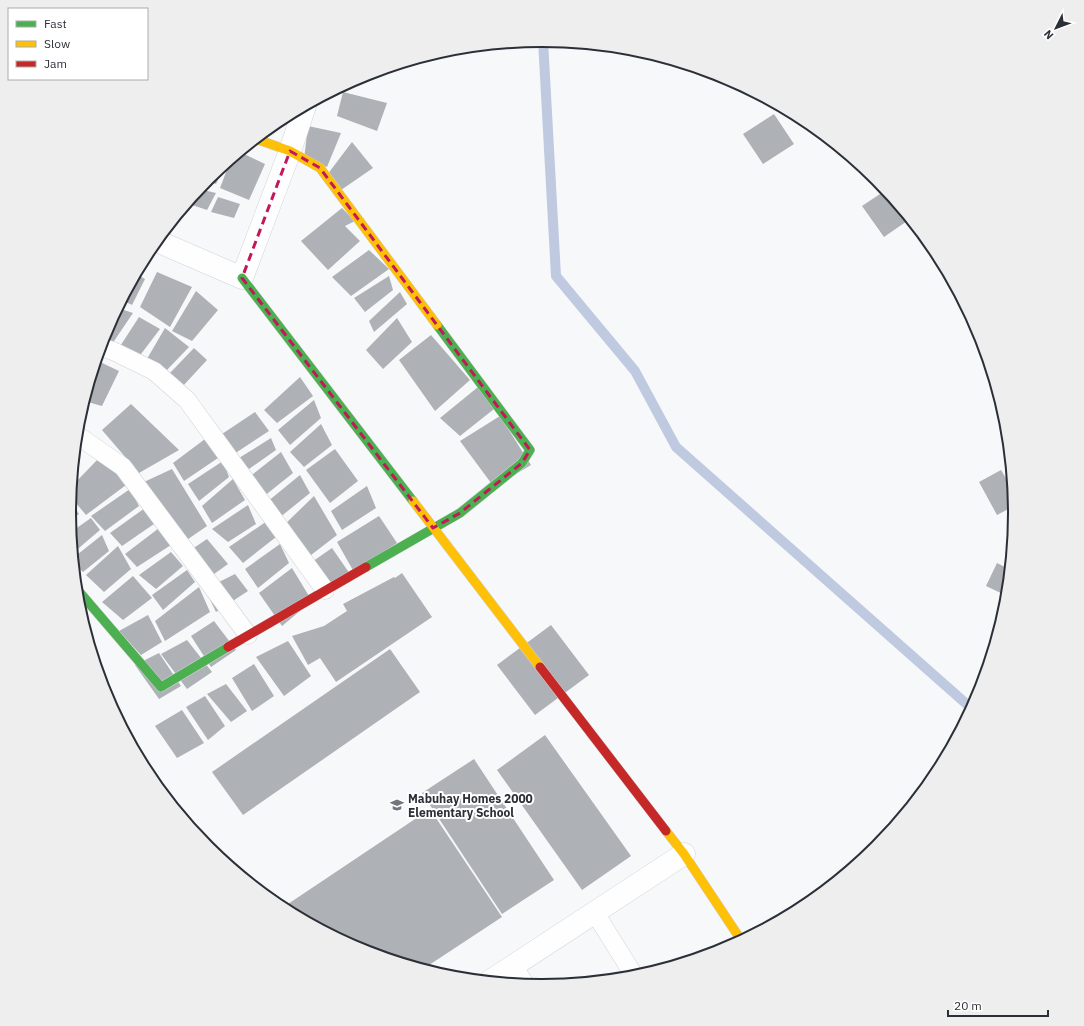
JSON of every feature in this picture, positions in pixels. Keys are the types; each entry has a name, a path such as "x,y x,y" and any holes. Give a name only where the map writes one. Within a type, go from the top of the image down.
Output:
{"street":[{"path":"242,278 290,151 303,113"},
{"path":"84,597 161,687 325,590 460,513 522,464 530,450 320,168 290,151 261,141"},
{"path":"162,243 242,278 684,854 739,935"},
{"path":"497,977 684,854"}],"lane":[{"path":"106,349 154,371 186,400 325,590"},
{"path":"82,439 123,468 248,635"},
{"path":"595,912 631,970"},
{"path":"513,966 521,978"}],"highlighted area":[{"path":"290,151 320,168 530,450 522,463 460,513 433,528 242,278"}],"building":[{"path":"343,92 387,103 377,131 337,116"},
{"path":"774,114 794,144 763,164 743,134"},
{"path":"308,126 341,133 327,167 304,159"},
{"path":"352,142 373,168 341,190 327,175"},
{"path":"245,154 265,164 249,200 220,188 227,170"},
{"path":"219,177 216,184 213,182"},
{"path":"205,191 216,193 207,210 193,205"},
{"path":"881,193 906,222 884,237 862,206"},
{"path":"218,197 240,204 234,218 211,212"},
{"path":"342,208 355,221 345,226 360,241 328,270 301,241"},
{"path":"369,250 389,269 351,296 332,277"},
{"path":"157,272 192,287 170,327 140,307"},
{"path":"140,276 145,279 132,305 126,302"},
{"path":"389,276 393,290 365,312 354,298"},
{"path":"196,291 218,310 192,341 172,331"},
{"path":"400,292 407,304 374,332 369,321"},
{"path":"123,310 133,313 110,347 107,346"},
{"path":"139,317 160,329 138,358 117,351"},
{"path":"397,318 412,342 383,369 366,350"},
{"path":"165,328 189,347 165,372 144,364"},
{"path":"431,335 470,380 435,411 399,360"},
{"path":"194,348 207,360 182,387 170,373"},
{"path":"101,363 119,371 102,406 90,403"},
{"path":"300,377 313,396 277,423 264,410"},
{"path":"478,387 494,409 460,436 440,418"},
{"path":"314,400 321,418 290,445 278,430"},
{"path":"131,404 179,450 139,473 102,430"},
{"path":"255,412 269,431 234,454 219,436"},
{"path":"500,416 531,465 494,487 460,441"},
{"path":"321,424 332,445 304,467 290,452"},
{"path":"209,436 218,458 184,481 173,463"},
{"path":"271,438 276,450 249,469 239,458"},
{"path":"335,449 358,481 330,503 306,470"},
{"path":"281,452 293,473 263,497 248,478"},
{"path":"99,458 111,458 126,485 86,515 76,503 77,481"},
{"path":"223,461 229,477 199,501 188,484"},
{"path":"172,469 207,526 181,544 133,487"},
{"path":"1001,470 1007,479 1008,509 997,515 979,482"},
{"path":"300,475 310,493 279,518 267,502"},
{"path":"233,479 245,500 212,523 202,506"},
{"path":"367,486 376,508 342,530 331,511"},
{"path":"130,489 139,506 105,531 91,516"},
{"path":"314,496 337,535 302,562 281,528"},
{"path":"248,505 256,524 228,542 212,529"},
{"path":"145,508 154,524 122,546 110,533"},
{"path":"76,509 79,514 76,516"},
{"path":"379,516 397,543 354,572 337,542"},
{"path":"91,518 100,530 78,549 77,528"},
{"path":"267,521 276,537 243,563 229,547"},
{"path":"163,525 174,543 137,567 125,554"},
{"path":"102,535 109,551 83,572 79,568 78,554"},
{"path":"207,539 228,564 200,584 182,556"},
{"path":"280,544 289,563 258,588 245,569"},
{"path":"118,546 131,569 104,592 86,575"},
{"path":"332,548 350,574 324,592 306,566"},
{"path":"171,552 183,566 156,589 139,575"},
{"path":"997,563 1005,567 1001,593 986,586"},
{"path":"292,568 312,601 282,626 259,593"},
{"path":"187,570 195,582 163,610 152,595"},
{"path":"402,573 432,617 336,682 320,658 308,665 292,636 324,626 347,611 343,604"},
{"path":"235,574 248,591 216,612 205,589"},
{"path":"133,576 152,598 123,620 102,602"},
{"path":"199,587 210,612 165,641 155,621"},
{"path":"148,615 162,642 141,655 119,631"},
{"path":"214,621 236,650 211,667 191,636"},
{"path":"551,625 589,675 535,715 497,665"},
{"path":"187,640 212,672 187,689 161,654"},
{"path":"288,641 311,676 284,696 256,657"},
{"path":"390,649 420,692 243,815 212,772"},
{"path":"159,653 181,686 159,699 135,665"},
{"path":"254,664 274,696 252,711 232,678"},
{"path":"226,684 247,711 231,722 207,694"},
{"path":"205,696 225,726 208,740 186,707"},
{"path":"182,710 204,743 177,758 155,726"},
{"path":"545,735 631,856 582,890 497,770"},
{"path":"474,759 554,880 502,914 422,793"},
{"path":"430,809 502,917 429,965 364,944 309,917 289,904"}],"waterway":[{"path":"543,47 556,276 635,371 676,447 967,704"}],"traffic: fast":[{"path":"242,278 413,501"},
{"path":"366,567 460,513 522,463 530,450 437,325"},
{"path":"84,597 161,687 228,647"}],"traffic: slow":[{"path":"261,141 290,151 320,168 437,325"},
{"path":"413,501 540,667"},
{"path":"666,831 684,854 738,936"}],"traffic: jam":[{"path":"228,647 366,567"},
{"path":"540,667 666,831"}],"place":[{"name":"Mabuhay Homes 2000 Elementary School","path":"397,805"}]}
